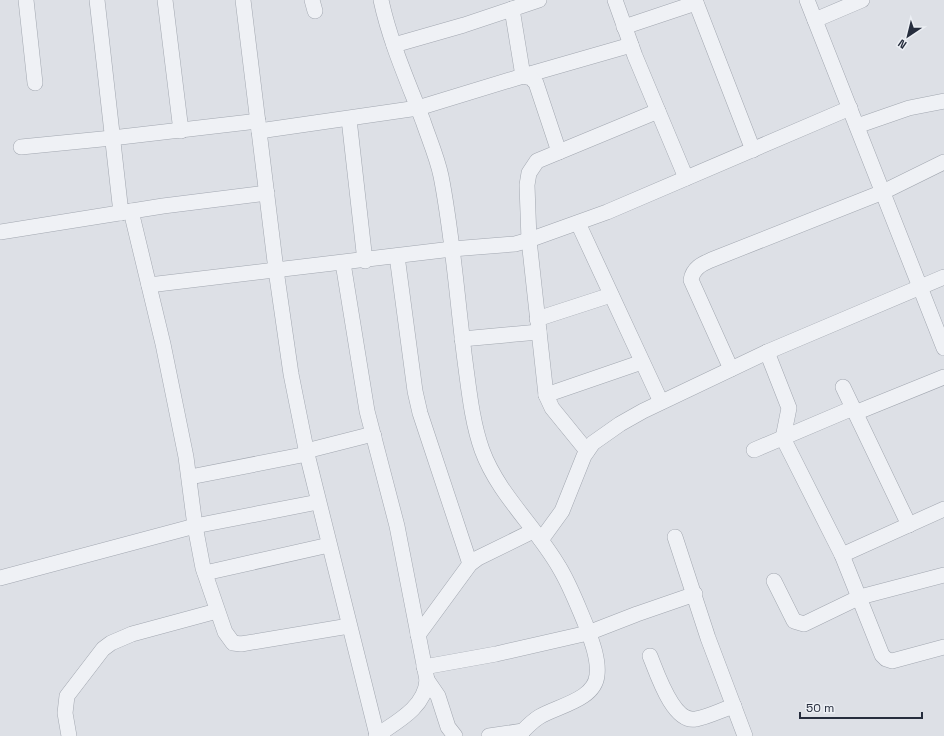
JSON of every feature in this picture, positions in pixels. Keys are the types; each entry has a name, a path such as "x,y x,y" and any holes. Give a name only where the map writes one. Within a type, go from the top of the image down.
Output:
{"street":[{"path":"26,0 35,83"},
{"path":"97,0 112,138 126,212 149,285 164,351 190,477 195,526 205,573 225,632 234,643 241,644 349,626"},
{"path":"165,0 181,130"},
{"path":"243,0 266,193 291,374 306,453 376,736 414,708 426,690 425,674 398,534 367,411 343,263"},
{"path":"381,0 394,45 441,175 452,249 470,401 482,449 496,478 559,567 572,591 588,633 598,669 594,686 587,694 539,717 520,733 489,736"},
{"path":"394,45 464,25 539,0"},
{"path":"614,0 686,178"},
{"path":"808,0 920,287 938,315 944,348"},
{"path":"815,20 862,0"},
{"path":"624,27 695,2 753,150"},
{"path":"512,9 523,76"},
{"path":"21,146 181,130 349,119 418,108 631,44"},
{"path":"523,76 530,78 536,83 559,152"},
{"path":"857,126 910,108 944,101"},
{"path":"149,285 365,261 452,249 515,244 578,223 850,108"},
{"path":"587,451 556,413 546,395 529,240 527,185 529,173 537,161 658,111"},
{"path":"349,119 365,261"},
{"path":"731,369 692,280 692,274 695,269 711,260 883,192 944,162"},
{"path":"0,232 126,212 266,193"},
{"path":"578,223 661,402"},
{"path":"397,256 417,399 438,470 470,564"},
{"path":"418,635 470,564 478,558 537,535 562,511 587,451 593,443 615,427 661,402 767,352 944,277"},
{"path":"462,339 538,326 611,295"},
{"path":"767,352 789,408 783,438 842,555 860,597 880,651 886,659 892,661 944,647"},
{"path":"546,395 642,362"},
{"path":"754,450 854,410 944,377"},
{"path":"843,387 909,525"},
{"path":"190,477 306,453 369,435 374,436"},
{"path":"0,578 195,526 318,502"},
{"path":"842,555 944,509"},
{"path":"675,537 745,736"},
{"path":"205,573 329,545"},
{"path":"774,581 794,621 799,624 811,622 860,597 944,575"},
{"path":"425,674 496,654 588,633 695,594"},
{"path":"69,736 65,713 67,696 103,649 111,643 132,634 218,611"},
{"path":"650,656 668,698 679,714 684,718 695,720 734,706"},
{"path":"425,674 438,696 448,727 455,736"}]}
